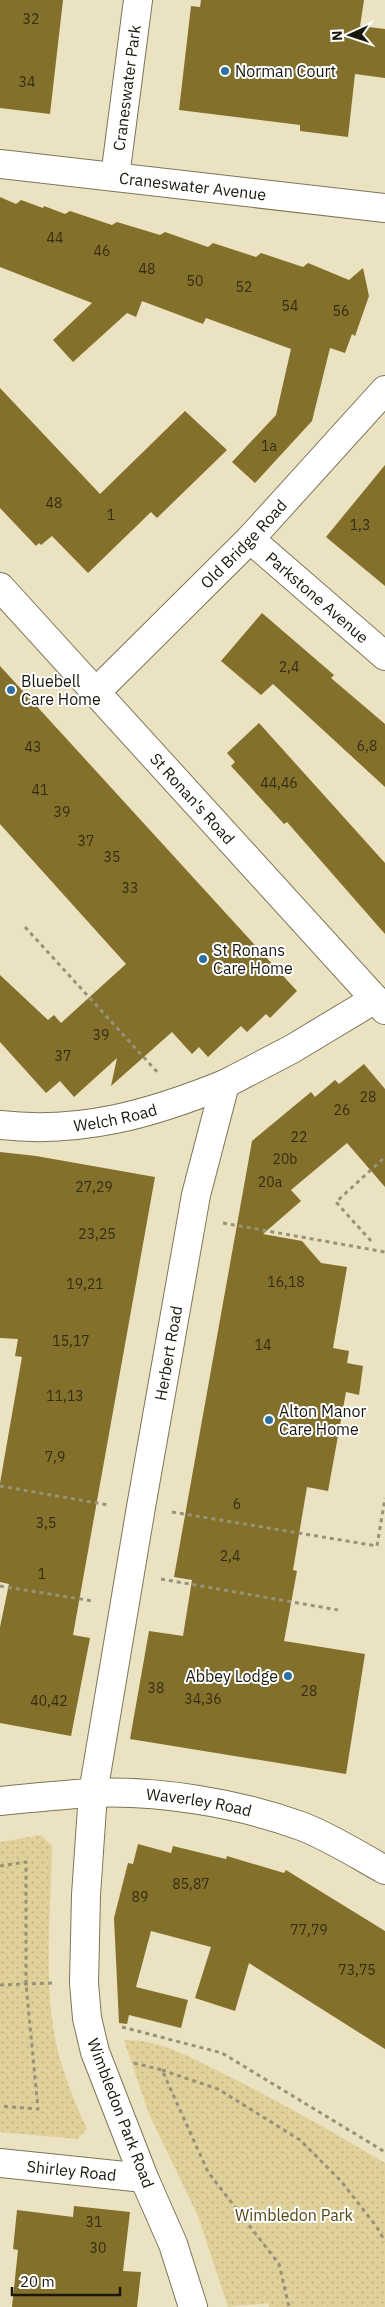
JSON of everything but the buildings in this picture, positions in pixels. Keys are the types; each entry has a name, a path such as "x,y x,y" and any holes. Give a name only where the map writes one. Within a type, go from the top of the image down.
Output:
{"street":[{"name":"Craneswater Park","path":"115,177 138,0"},
{"name":"Craneswater Avenue","path":"0,164 385,208"},
{"name":"Old Bridge Road","path":"96,692 250,538 385,390"},
{"name":"Parkstone Avenue","path":"250,538 385,656"},
{"name":"St Ronan's Road","path":"0,587 380,1004"},
{"path":"225,1084 380,1004"},
{"name":"Welch Road","path":"0,1125 39,1129 85,1125 135,1116 183,1101 225,1084"},
{"name":"Herbert Road","path":"93,1793 129,1574 192,1218 208,1144 225,1084"},
{"name":"Waverley Road","path":"0,1801 93,1793 165,1796 236,1807 301,1826 347,1848 385,1870"},
{"name":"Wimbledon Park Road","path":"93,1793 86,1895 84,1983 87,2018 94,2052 144,2178 173,2244 193,2307"},
{"name":"Shirley Road","path":"0,2163 144,2178"}],"path":[{"path":"25,927 183,1101"},
{"path":"372,1241 336,1202 385,1157"},
{"path":"192,1218 385,1252"},
{"path":"0,1486 377,1546 385,1498"},
{"path":"129,1574 338,1610"},
{"path":"0,1586 124,1606"},
{"path":"0,1866 26,1862 26,1984 38,2109 0,2106"},
{"path":"0,1985 84,1983"},
{"path":"87,2018 222,2053 385,2152"},
{"path":"94,2052 162,2070 218,2089 300,2140 341,2181 376,2226 385,2241"},
{"path":"162,2070 208,2172 279,2264 289,2307"}],"green space":[{"path":"41,1835 52,1846 49,1969 52,2019 62,2065 87,2129 77,2139 0,2132 0,1842"},
{"name":"Wimbledon Park","path":"124,2040 152,2043 191,2057 288,2107 385,2163 385,2307 269,2307 268,2303 228,2307 198,2216 149,2114"}],"place":[{"name":"Norman Court","path":"225,71"},
{"name":"Bluebell Care Home","path":"11,690"},
{"name":"St Ronans Care Home","path":"203,959"},
{"name":"Alton Manor Care Home","path":"269,1420"},
{"name":"Abbey Lodge","path":"288,1676"}]}
